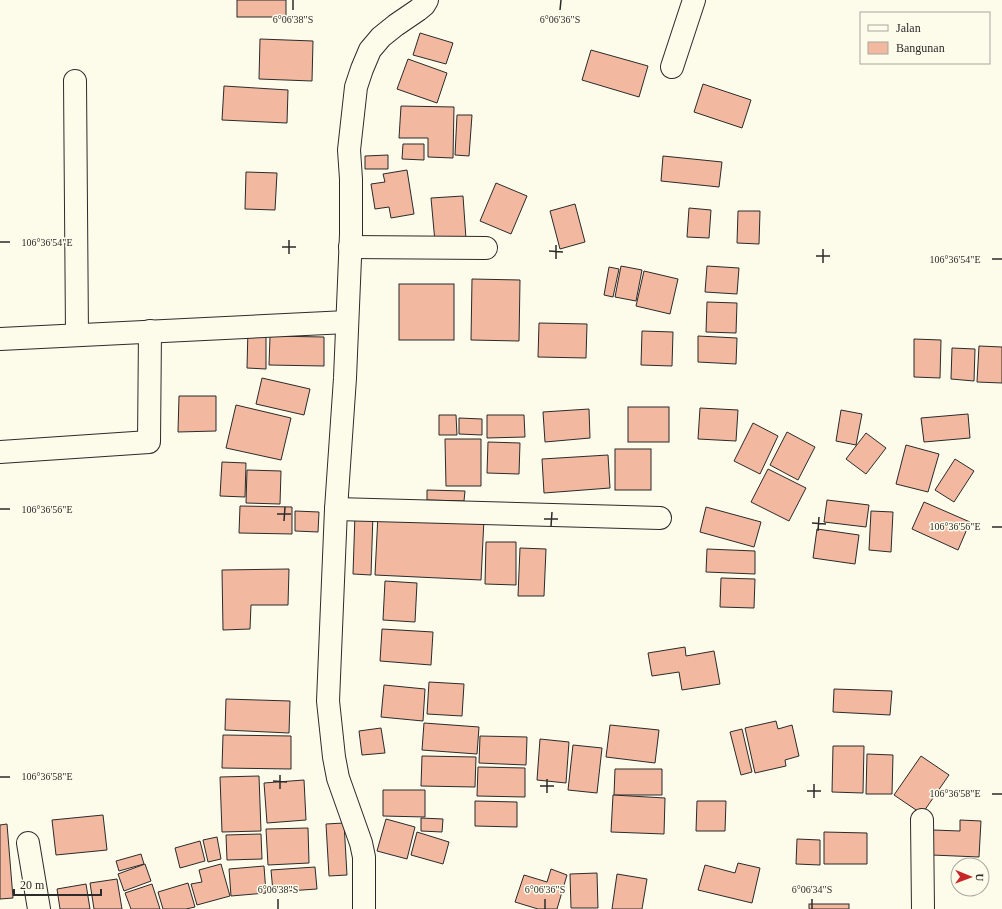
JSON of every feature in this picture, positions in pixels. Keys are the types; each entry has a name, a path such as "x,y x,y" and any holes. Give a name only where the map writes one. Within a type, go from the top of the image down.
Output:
{"street":[{"path":"364,909 364,857 361,843 338,778 334,757 328,700 336,509 345,378 350,246 351,179 349,150 356,87 370,50 381,37 396,24 418,10 427,0"},
{"path":"672,67 694,0"},
{"path":"75,80 77,335"},
{"path":"350,246 486,248"},
{"path":"0,339 347,322"},
{"path":"0,452 149,442 150,331"},
{"path":"336,509 660,518"},
{"path":"922,820 923,909"},
{"path":"28,843 39,909"}],"building":[{"path":"237,0 286,0 286,17 237,17"},
{"path":"420,33 453,43 446,64 413,55"},
{"path":"260,39 313,41 312,81 259,79"},
{"path":"591,50 648,66 639,97 582,80"},
{"path":"408,59 447,73 437,103 397,89"},
{"path":"703,84 751,100 742,128 694,112"},
{"path":"224,86 288,90 287,123 222,120"},
{"path":"401,106 454,107 453,158 428,157 428,138 399,138"},
{"path":"457,115 472,115 469,156 455,155"},
{"path":"403,144 424,144 424,160 402,159"},
{"path":"388,155 388,169 365,169 365,156"},
{"path":"663,156 722,162 719,187 661,181"},
{"path":"407,170 414,214 391,218 389,207 375,209 371,184 385,182 383,174"},
{"path":"246,172 277,173 275,210 245,209"},
{"path":"496,183 527,196 511,234 480,221"},
{"path":"463,196 466,239 435,242 431,198"},
{"path":"575,204 585,242 560,249 550,211"},
{"path":"689,208 711,210 709,238 687,237"},
{"path":"738,211 760,211 759,244 737,243"},
{"path":"621,266 642,270 636,301 615,297"},
{"path":"707,266 739,268 737,294 705,292"},
{"path":"609,267 619,269 613,297 604,295"},
{"path":"644,271 678,279 670,314 636,306"},
{"path":"472,279 520,280 519,341 471,340"},
{"path":"399,284 454,284 454,340 399,340"},
{"path":"707,302 737,303 736,333 706,332"},
{"path":"539,323 587,324 586,358 538,357"},
{"path":"248,328 266,328 266,369 247,368"},
{"path":"642,331 673,332 672,366 641,365"},
{"path":"270,336 324,337 324,366 269,365"},
{"path":"698,336 737,338 736,364 698,362"},
{"path":"914,339 941,340 940,378 914,377"},
{"path":"979,346 1002,347 1002,383 977,382"},
{"path":"952,348 975,349 974,381 951,379"},
{"path":"262,378 310,389 304,415 256,404"},
{"path":"179,396 216,396 216,431 178,432"},
{"path":"236,405 291,418 281,460 226,448"},
{"path":"628,407 669,407 669,442 628,442"},
{"path":"700,408 738,410 736,441 698,439"},
{"path":"589,409 590,438 545,442 543,412"},
{"path":"841,410 862,414 856,445 836,441"},
{"path":"968,414 970,438 924,442 921,418"},
{"path":"439,415 456,415 457,435 439,435"},
{"path":"487,415 524,415 525,437 487,438"},
{"path":"459,418 482,419 482,435 459,434"},
{"path":"753,423 778,436 760,474 734,461"},
{"path":"787,432 815,447 798,480 770,465"},
{"path":"866,433 886,448 866,474 846,459"},
{"path":"445,439 481,439 481,486 446,486"},
{"path":"488,442 520,443 519,474 487,473"},
{"path":"906,445 939,454 928,492 896,484"},
{"path":"615,449 651,449 651,490 615,490"},
{"path":"608,455 610,488 544,493 542,459"},
{"path":"955,459 974,471 954,502 935,490"},
{"path":"222,462 246,463 245,497 220,496"},
{"path":"768,469 806,488 789,521 751,502"},
{"path":"247,470 281,471 280,504 246,503"},
{"path":"427,490 465,491 464,501 427,500"},
{"path":"827,500 869,505 866,527 824,522"},
{"path":"924,502 970,522 958,550 912,529"},
{"path":"240,506 292,507 292,534 239,533"},
{"path":"706,507 761,522 754,547 700,532"},
{"path":"295,511 319,512 318,532 295,531"},
{"path":"871,511 893,512 891,552 869,550"},
{"path":"355,514 373,514 371,575 353,574"},
{"path":"378,514 484,519 481,580 375,575"},
{"path":"817,529 859,535 855,564 813,558"},
{"path":"486,542 516,542 516,585 485,584"},
{"path":"520,548 546,549 544,596 518,596"},
{"path":"707,549 755,551 755,574 706,572"},
{"path":"289,569 288,605 251,605 250,629 223,630 222,570"},
{"path":"721,578 755,579 754,608 720,607"},
{"path":"385,581 417,583 415,622 383,620"},
{"path":"382,629 433,632 431,665 380,661"},
{"path":"685,647 686,656 714,651 720,684 682,690 679,672 652,676 648,653"},
{"path":"429,682 464,684 462,716 427,714"},
{"path":"384,685 425,689 423,721 381,717"},
{"path":"834,689 892,691 890,715 833,712"},
{"path":"226,699 290,701 289,733 225,730"},
{"path":"776,721 778,729 792,725 799,756 785,760 786,766 755,773 745,728"},
{"path":"424,723 479,727 477,754 422,750"},
{"path":"610,725 659,730 655,763 606,757"},
{"path":"381,728 385,753 362,755 359,731"},
{"path":"742,729 752,772 741,775 730,732"},
{"path":"223,735 291,736 291,769 222,768"},
{"path":"480,736 527,737 526,765 479,763"},
{"path":"540,739 569,742 566,783 537,780"},
{"path":"573,745 602,748 597,793 568,790"},
{"path":"833,746 864,746 863,793 832,792"},
{"path":"867,754 893,755 892,794 866,794"},
{"path":"422,756 476,757 475,787 421,786"},
{"path":"921,756 949,775 922,814 894,795"},
{"path":"478,767 525,768 525,797 477,796"},
{"path":"615,769 662,769 662,795 614,795"},
{"path":"259,776 261,831 222,832 220,777"},
{"path":"304,780 306,820 267,823 264,783"},
{"path":"383,790 425,790 425,817 383,816"},
{"path":"613,795 665,798 664,834 611,832"},
{"path":"475,801 517,802 517,827 475,826"},
{"path":"697,801 726,801 725,831 696,831"},
{"path":"103,815 107,850 56,855 52,820"},
{"path":"421,818 443,819 442,832 421,831"},
{"path":"386,819 415,827 407,859 377,851"},
{"path":"960,820 981,821 979,857 932,855 933,830 960,831"},
{"path":"344,823 347,875 329,876 326,824"},
{"path":"7,824 13,898 0,899 0,825"},
{"path":"308,828 309,863 268,865 266,829"},
{"path":"417,832 449,842 443,864 411,855"},
{"path":"824,832 867,833 867,864 824,864"},
{"path":"261,834 262,859 227,860 226,835"},
{"path":"217,837 221,859 208,862 203,840"},
{"path":"797,839 820,840 820,865 796,864"},
{"path":"200,841 205,861 180,868 175,848"},
{"path":"141,854 144,864 119,871 116,861"},
{"path":"738,863 760,868 752,903 698,890 705,865 735,873"},
{"path":"145,864 151,881 124,891 118,874"},
{"path":"221,864 230,896 197,905 191,884 202,882 199,870"},
{"path":"264,866 266,893 231,896 229,869"},
{"path":"315,867 317,889 273,892 271,870"},
{"path":"551,869 567,875 557,909 538,909 515,902 524,875 547,882"},
{"path":"597,873 598,908 571,908 570,874"},
{"path":"617,874 647,879 642,909 612,909"},
{"path":"117,879 122,909 94,909 90,883"},
{"path":"188,883 195,907 186,909 163,909 158,892"},
{"path":"86,884 90,909 60,909 57,889"},
{"path":"152,884 160,909 131,909 125,893"},
{"path":"809,904 849,904 849,909 809,909"}]}
